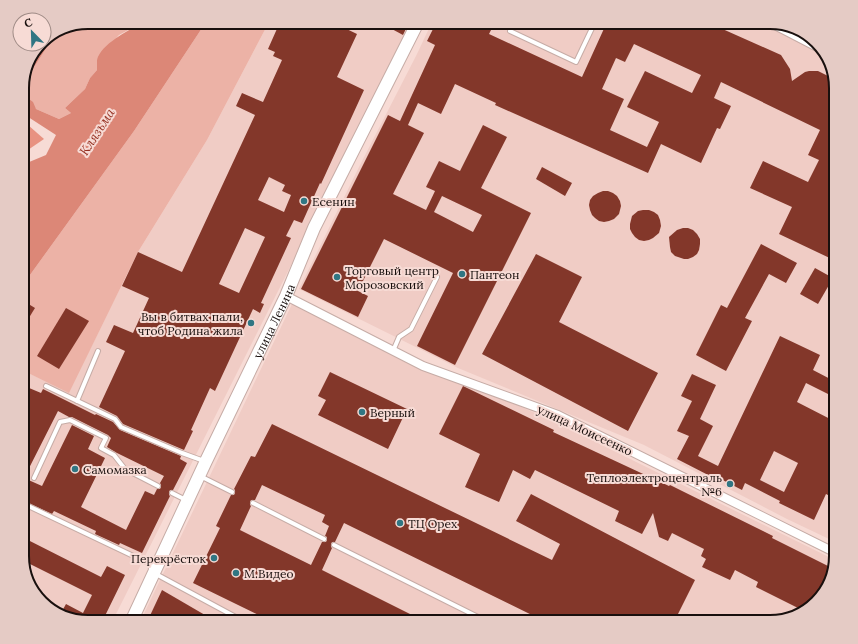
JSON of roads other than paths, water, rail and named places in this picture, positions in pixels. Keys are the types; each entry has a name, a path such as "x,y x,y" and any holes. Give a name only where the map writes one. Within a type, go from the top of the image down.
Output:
{"main road":[{"name":"улица Ленина","path":"135,615 206,461 286,296 314,228 414,29"}],"street":[{"path":"788,32 806,41"},
{"name":"улица Моисеенко","path":"286,296 423,366 558,415 829,550"}],"lane":[{"path":"510,30 576,62 592,29"},
{"path":"393,351 399,337 411,329 437,277"},
{"path":"77,401 98,351"},
{"path":"46,386 115,419 121,427 182,453 206,461"},
{"path":"34,478 60,422 70,420 106,438 101,448 114,454 125,469 158,486"},
{"path":"200,476 232,492"},
{"path":"172,493 188,501"},
{"path":"253,503 324,539"},
{"path":"29,506 148,564 154,573 232,615"},
{"path":"334,545 474,615"}],"water":[{"name":"Клязьма","path":"131,29 201,29 134,131 29,276 29,162 46,155 56,135 29,118 29,99 33,102 36,109 59,119 71,113 65,108 85,89 90,78 97,70 97,60 100,54 109,43"},
{"path":"41,52 44,52 31,72 33,65"}],"place":[{"name":"Есенин","path":"304,201"},
{"name":"Пантеон","path":"462,274"},
{"name":"Торговый центр Морозовский","path":"337,277"},
{"name":"Вы в битвах пали, чтоб Родина жила","path":"251,323"},
{"name":"Верный","path":"362,412"},
{"name":"Самомазка","path":"75,469"},
{"name":"Теплоэлектроцентраль №6","path":"730,484"},
{"name":"ТЦ Орех","path":"400,523"},
{"name":"Перекрёсток","path":"214,558"},
{"name":"М.Видео","path":"236,573"}]}
